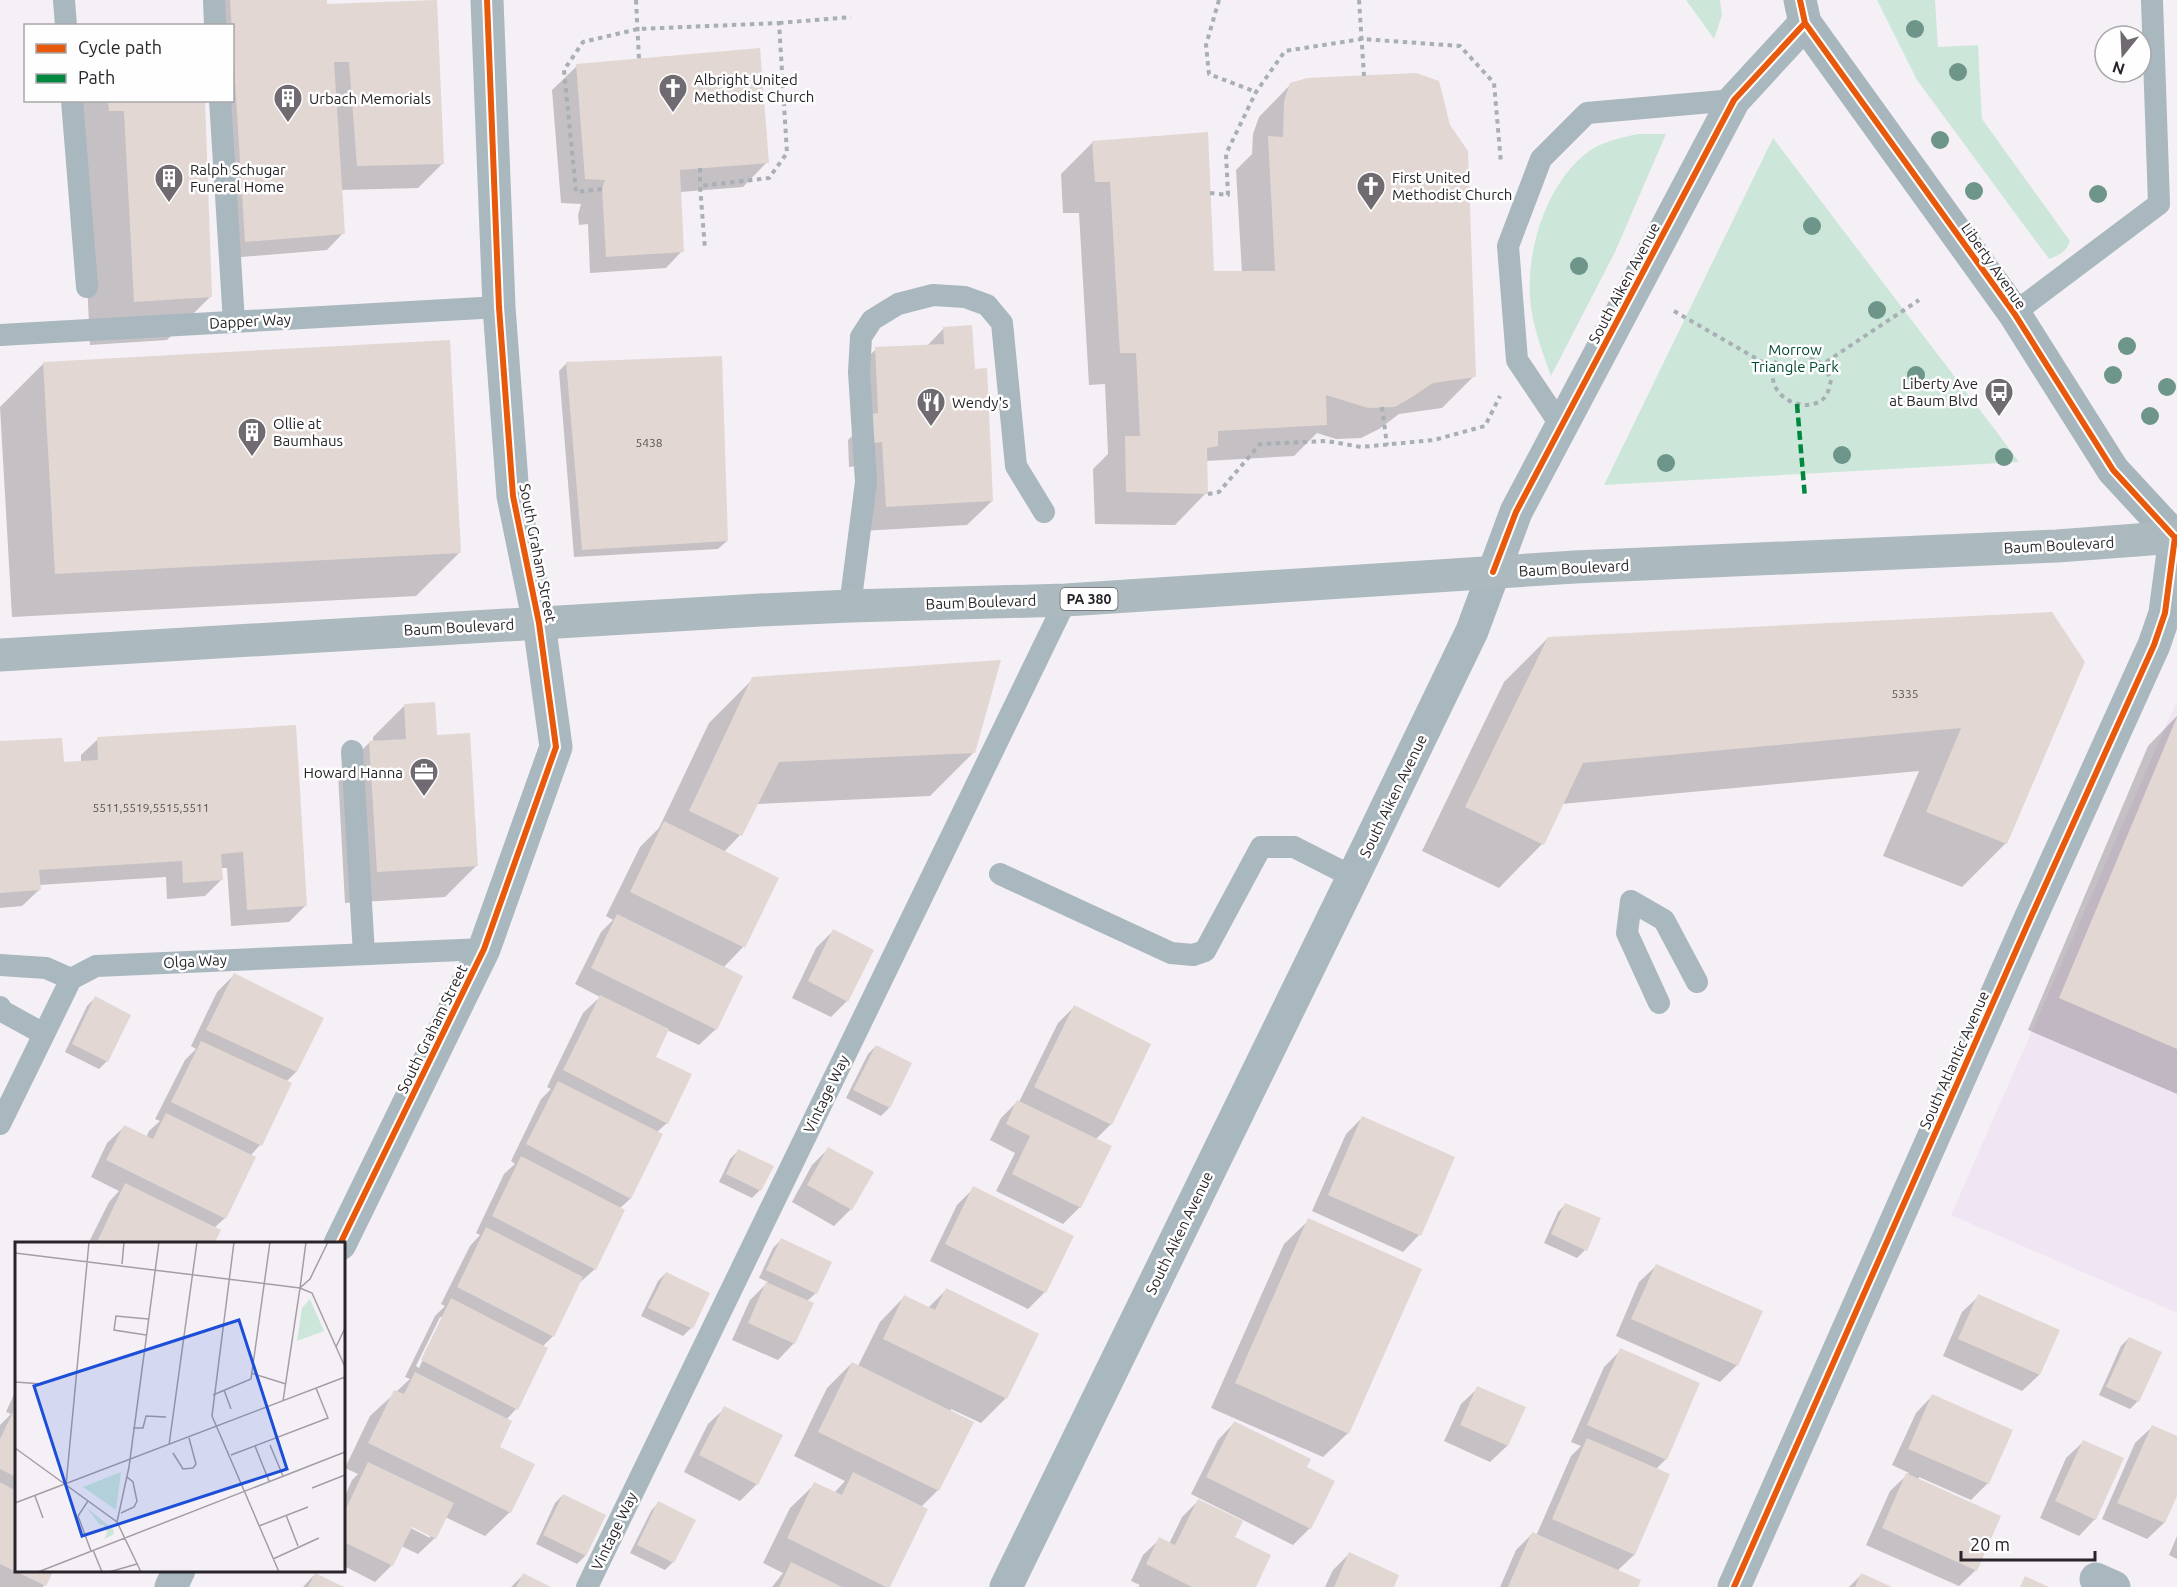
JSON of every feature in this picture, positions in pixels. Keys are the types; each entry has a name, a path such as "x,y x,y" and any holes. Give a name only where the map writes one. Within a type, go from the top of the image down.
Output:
{"main road":[{"name":"Liberty Avenue","path":"1802,11 2014,313 2113,470 2176,538"},
{"name":"Baum Boulevard","path":"0,655 850,606 1066,600 1493,572 2057,546 2176,538"}],"street":[{"name":"South Graham Street","path":"341,1242 484,949 556,747 539,623 513,496 500,307 487,0"},
{"name":"South Aiken Avenue","path":"1006,1587 1472,631 1516,512 1734,100 1802,11"},
{"name":"South Atlantic Avenue","path":"1734,1587 2154,645 2165,613 2176,538"},
{"path":"171,1587 178,1572"}],"lane":[{"path":"64,0 66,24"},
{"path":"214,0 215,24"},
{"path":"2014,313 2159,204 2152,0"},
{"path":"1562,427 1517,360 1508,246 1541,159 1587,113 1734,100"},
{"path":"72,102 87,287"},
{"path":"220,102 234,322"},
{"path":"850,606 866,482 859,372 861,337 872,320 898,304 933,295 965,297 987,305 1002,323 1016,466 1044,512"},
{"name":"Dapper Way","path":"0,335 500,307"},
{"name":"Vintage Way","path":"587,1587 1066,600"},
{"path":"352,751 364,954"},
{"path":"1000,874 1171,953 1193,955 1205,951 1261,847 1294,847 1353,878"},
{"path":"1659,1003 1627,933 1631,901 1664,920 1697,982"},
{"name":"Olga Way","path":"70,979 96,966 484,949"},
{"path":"0,965 46,968 70,979 0,1124"},
{"path":"0,1007 2,1011 44,1034"}],"path":[{"path":"636,0 639,59"},
{"path":"1219,0 1206,45 1209,74 1256,92"},
{"path":"1359,0 1364,76"},
{"path":"602,189 576,192 564,70 583,42 638,29 778,23 851,17"},
{"path":"700,186 769,178 788,153 778,23"},
{"path":"1210,193 1228,195 1226,154 1256,92 1285,51 1362,39 1460,46 1494,83 1501,164"},
{"path":"700,168 705,249"},
{"path":"1823,364 1919,300"},
{"path":"1674,311 1773,368"},
{"path":"1794,350 1823,364 1831,380 1827,395 1816,403 1797,404 1783,399 1774,382 1773,368 1781,353 1794,350"},
{"path":"1208,494 1219,492 1260,444 1327,441 1361,447 1387,445 1434,440 1485,426 1517,360"},
{"path":"1382,407 1387,445"}],"shaded area":[{"path":"2177,701 2177,1313 1951,1215"}],"green space":[{"path":"1686,0 1720,0 1722,15 1714,39"},
{"path":"1877,0 1935,0 1938,47 1978,45 1982,119 2070,241 2062,253 2049,259 1917,80"},
{"path":"1638,134 1666,134 1615,252 1551,376 1535,326 1530,296 1532,258 1542,220 1559,184 1584,155 1603,144"},
{"name":"Morrow Triangle Park","path":"1773,138 1996,431 2019,462 1604,485"}],"building":[{"name":"Urbach Memorials","path":"230,0 327,0 327,4 437,0 444,164 357,166 349,62 334,62 345,234 245,242 234,65 234,24 231,24"},
{"name":"Albright United Methodist Church","path":"760,48 769,163 680,170 684,252 606,257 602,189 605,180 585,179 576,64"},
{"path":"1416,73 1439,81 1450,125 1468,151 1476,377 1433,383 1395,407 1368,408 1326,395 1327,425 1218,431 1218,446 1207,448 1208,494 1126,492 1125,436 1140,436 1136,353 1120,353 1110,182 1095,182 1092,141 1208,132 1214,271 1275,271 1268,136 1283,137 1284,101 1290,83 1307,78"},
{"name":"Ralph Schugar Funeral Home","path":"108,102 205,102 212,297 134,302 124,111 109,111"},
{"name":"Wendy's","path":"972,325 975,369 987,368 993,501 886,507 882,442 874,443 872,414 878,413 875,347 944,344 943,327"},
{"name":"Ollie at Baumhaus","path":"450,340 461,553 55,574 43,362"},
{"path":"722,356 728,541 582,550 566,362"},
{"path":"2052,612 2085,662 2007,844 1926,812 1961,728 1583,763 1544,845 1465,807 1548,637"},
{"path":"1001,660 975,753 779,762 742,836 689,811 752,677"},
{"path":"435,702 437,735 470,733 478,866 377,872 369,741 406,739 404,704"},
{"path":"2177,717 2177,1049 2059,998"},
{"path":"296,725 307,906 247,910 243,852 221,854 223,880 183,883 182,861 39,870 41,890 0,893 0,741 62,738 64,762 98,760 97,737"},
{"path":"664,821 779,878 745,948 630,892"},
{"path":"617,914 743,976 717,1030 591,968"},
{"path":"833,929 874,950 848,1002 808,981"},
{"path":"234,973 324,1018 297,1072 206,1030"},
{"path":"600,995 669,1029 656,1057 692,1074 668,1124 563,1070"},
{"path":"95,996 131,1015 108,1062 72,1044"},
{"path":"1074,1005 1151,1044 1112,1125 1034,1087"},
{"path":"201,1041 292,1083 262,1146 171,1102"},
{"path":"876,1045 912,1063 890,1108 853,1090"},
{"path":"558,1081 663,1134 631,1199 526,1144"},
{"path":"1017,1100 1112,1146 1081,1208 1012,1174 1030,1136 1006,1124"},
{"path":"166,1113 256,1157 226,1219 106,1160 124,1125 153,1139"},
{"path":"1362,1116 1455,1157 1421,1236 1328,1195"},
{"path":"828,1147 874,1172 852,1210 807,1185"},
{"path":"738,1149 774,1166 761,1191 726,1174"},
{"path":"521,1156 625,1210 596,1270 492,1216"},
{"path":"125,1183 221,1230 215,1242 97,1242"},
{"path":"973,1186 1074,1236 1046,1293 945,1244"},
{"path":"1565,1203 1601,1218 1587,1251 1551,1234"},
{"path":"1308,1218 1422,1269 1349,1434 1235,1383"},
{"path":"486,1227 583,1277 554,1337 457,1287"},
{"path":"781,1238 832,1262 817,1294 766,1270"},
{"path":"1656,1264 1763,1311 1738,1366 1631,1319"},
{"path":"666,1272 710,1293 693,1329 648,1308"},
{"path":"766,1282 814,1303 795,1344 748,1323"},
{"path":"946,1288 1039,1334 1007,1399 883,1339 904,1295 935,1310"},
{"path":"1978,1294 2060,1330 2040,1375 1958,1339"},
{"path":"451,1298 548,1348 518,1410 421,1360"},
{"path":"2129,1337 2162,1352 2139,1402 2106,1387"},
{"path":"1620,1348 1700,1383 1667,1460 1587,1425"},
{"path":"852,1362 974,1422 939,1491 818,1432"},
{"path":"415,1372 512,1421 500,1447 535,1464 511,1513 368,1443 394,1390 404,1394"},
{"path":"1477,1386 1526,1407 1508,1446 1460,1425"},
{"path":"1932,1394 2013,1430 1989,1484 1908,1449"},
{"path":"724,1406 783,1435 758,1485 699,1455"},
{"path":"15,1408 15,1476 0,1469 0,1439"},
{"path":"1234,1421 1311,1459 1307,1467 1335,1481 1311,1529 1206,1477"},
{"path":"2152,1425 2177,1436 2177,1496 2165,1523 2117,1503"},
{"path":"1587,1438 1670,1474 1635,1555 1552,1519"},
{"path":"2083,1440 2124,1458 2096,1520 2055,1501"},
{"path":"368,1462 454,1503 436,1539 412,1527 393,1566 345,1542 345,1511"},
{"path":"853,1472 928,1509 890,1587 787,1538 814,1482 842,1495"},
{"path":"1906,1473 2001,1516 1977,1571 1882,1528"},
{"path":"0,1482 15,1490 15,1571 0,1564"},
{"path":"563,1494 606,1515 586,1556 543,1535"},
{"path":"1198,1499 1243,1521 1235,1537 1271,1555 1256,1587 1192,1587 1146,1564 1159,1537 1175,1545"},
{"path":"658,1501 696,1520 674,1563 637,1545"},
{"path":"1532,1532 1641,1580 1638,1587 1508,1587"},
{"path":"1349,1552 1399,1575 1394,1587 1334,1587"},
{"path":"791,1562 842,1587 779,1587"},
{"path":"17,1572 53,1572 46,1586"},
{"path":"315,1573 344,1587 308,1587"},
{"path":"523,1573 551,1587 516,1587"},
{"path":"1861,1573 1892,1587 1855,1587"},
{"path":"2025,1576 2049,1587 2020,1587"}],"marked path":[{"path":"1797,404 1805,498"}],"cycle path":[{"path":"341,1242 484,949 556,747 539,623 513,496 499,307 487,0"},
{"path":"1800,0 1805,23 2014,313 2113,470 2177,540"},
{"path":"1493,572 1516,512 1734,100 1805,23"},
{"path":"1734,1587 2154,645 2165,613 2175,537"}],"place":[{"name":"Albright United Methodist Church","path":"673,114"},
{"name":"Urbach Memorials","path":"288,124"},
{"name":"Ralph Schugar Funeral Home","path":"169,204"},
{"name":"First United Methodist Church","path":"1371,212"},
{"name":"Liberty Ave at Baum Blvd","path":"1999,418"},
{"name":"Wendy's","path":"931,428"},
{"name":"Ollie at Baumhaus","path":"252,458"},
{"name":"Howard Hanna","path":"424,798"}]}
